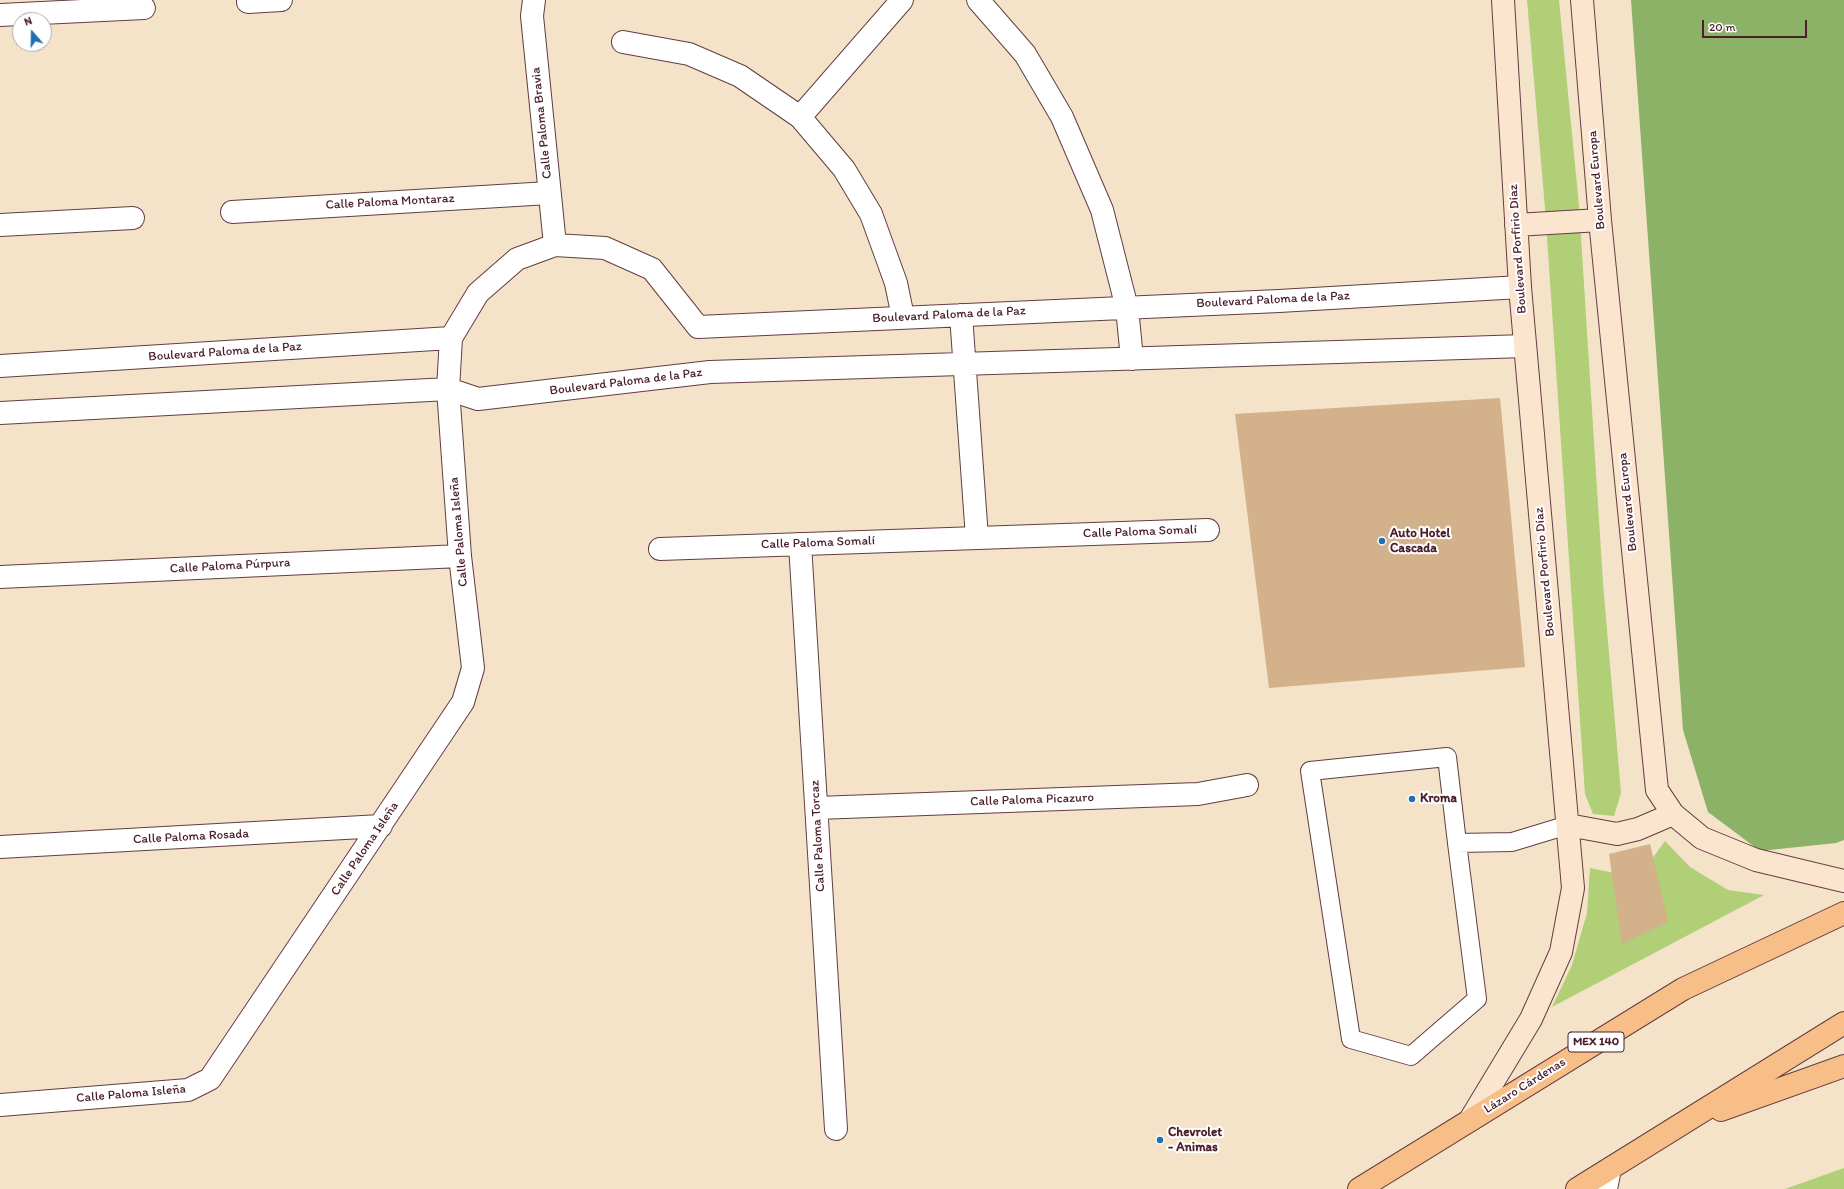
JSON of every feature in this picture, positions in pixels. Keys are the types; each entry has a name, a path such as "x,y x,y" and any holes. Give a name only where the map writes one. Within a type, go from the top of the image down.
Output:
{"highway":[{"name":"Lázaro Cárdenas","path":"1359,1189 1683,989 1844,913"},
{"path":"1577,1189 1608,1179 1680,1124 1844,1023"},
{"path":"1680,1124 1844,1066"}],"main road":[{"name":"Boulevard Porfirio Díaz","path":"1470,1120 1531,1019 1560,952 1572,888 1568,825 1520,287 1503,0"},
{"name":"Boulevard Europa","path":"1582,0 1600,220 1657,790 1673,814 1702,838 1756,860 1844,881"},
{"path":"1516,225 1600,220"},
{"path":"1568,825 1617,834 1638,829 1673,814"}],"street":[{"path":"248,2 281,0"},
{"name":"Calle Paloma Bravia","path":"534,0 532,16 555,245"},
{"path":"800,117 902,0"},
{"path":"978,0 1025,54 1062,117 1102,210 1127,308 1132,359"},
{"path":"0,15 144,8"},
{"path":"623,42 689,54 740,76 800,117 844,169 871,214 896,283 903,317"},
{"name":"Calle Paloma Montaraz","path":"232,212 549,193"},
{"path":"0,225 133,218"},
{"name":"Boulevard Paloma de la Paz","path":"448,389 451,338 478,293 517,259 555,245 606,248 652,269 698,327 1127,308 1520,287"},
{"path":"961,315 963,364 977,538"},
{"name":"Boulevard Paloma de la Paz","path":"0,366 451,338"},
{"name":"Boulevard Paloma de la Paz","path":"0,413 448,389 478,400 710,372 1525,346"},
{"name":"Calle Paloma Isleña","path":"0,1105 188,1090 210,1079 463,702 473,668 460,556 448,389"},
{"name":"Calle Paloma Somalí","path":"660,549 1208,530"},
{"name":"Calle Paloma Torcaz","path":"800,544 836,1129"},
{"name":"Calle Paloma Púrpura","path":"0,577 460,556"},
{"name":"Calle Paloma Picazuro","path":"817,808 1198,794 1247,784"},
{"name":"Calle Paloma Rosada","path":"0,847 381,826"}],"lane":[{"path":"1447,757 1457,843 1477,999 1411,1056 1351,1039 1310,771 1447,757"},
{"path":"1457,843 1512,842 1568,825"}],"green space":[{"path":"1527,0 1559,0 1579,206 1603,583 1621,793 1614,816 1593,814 1585,794 1545,208"},
{"path":"1631,0 1844,0 1844,840 1836,843 1760,851 1708,812 1683,730"},
{"path":"1665,841 1690,867 1728,890 1764,895 1552,1007 1572,965 1587,913 1590,868 1619,874 1647,866"},
{"path":"1844,1168 1844,1189 1785,1189"}],"building":[{"name":"Auto Hotel Cascada","path":"1500,398 1525,667 1269,688 1235,414"},
{"path":"1650,844 1668,922 1622,944 1609,854"}],"place":[{"name":"Auto Hotel Cascada","path":"1382,541"},
{"name":"Kroma","path":"1412,799"},
{"name":"Chevrolet - Animas","path":"1160,1140"}]}
